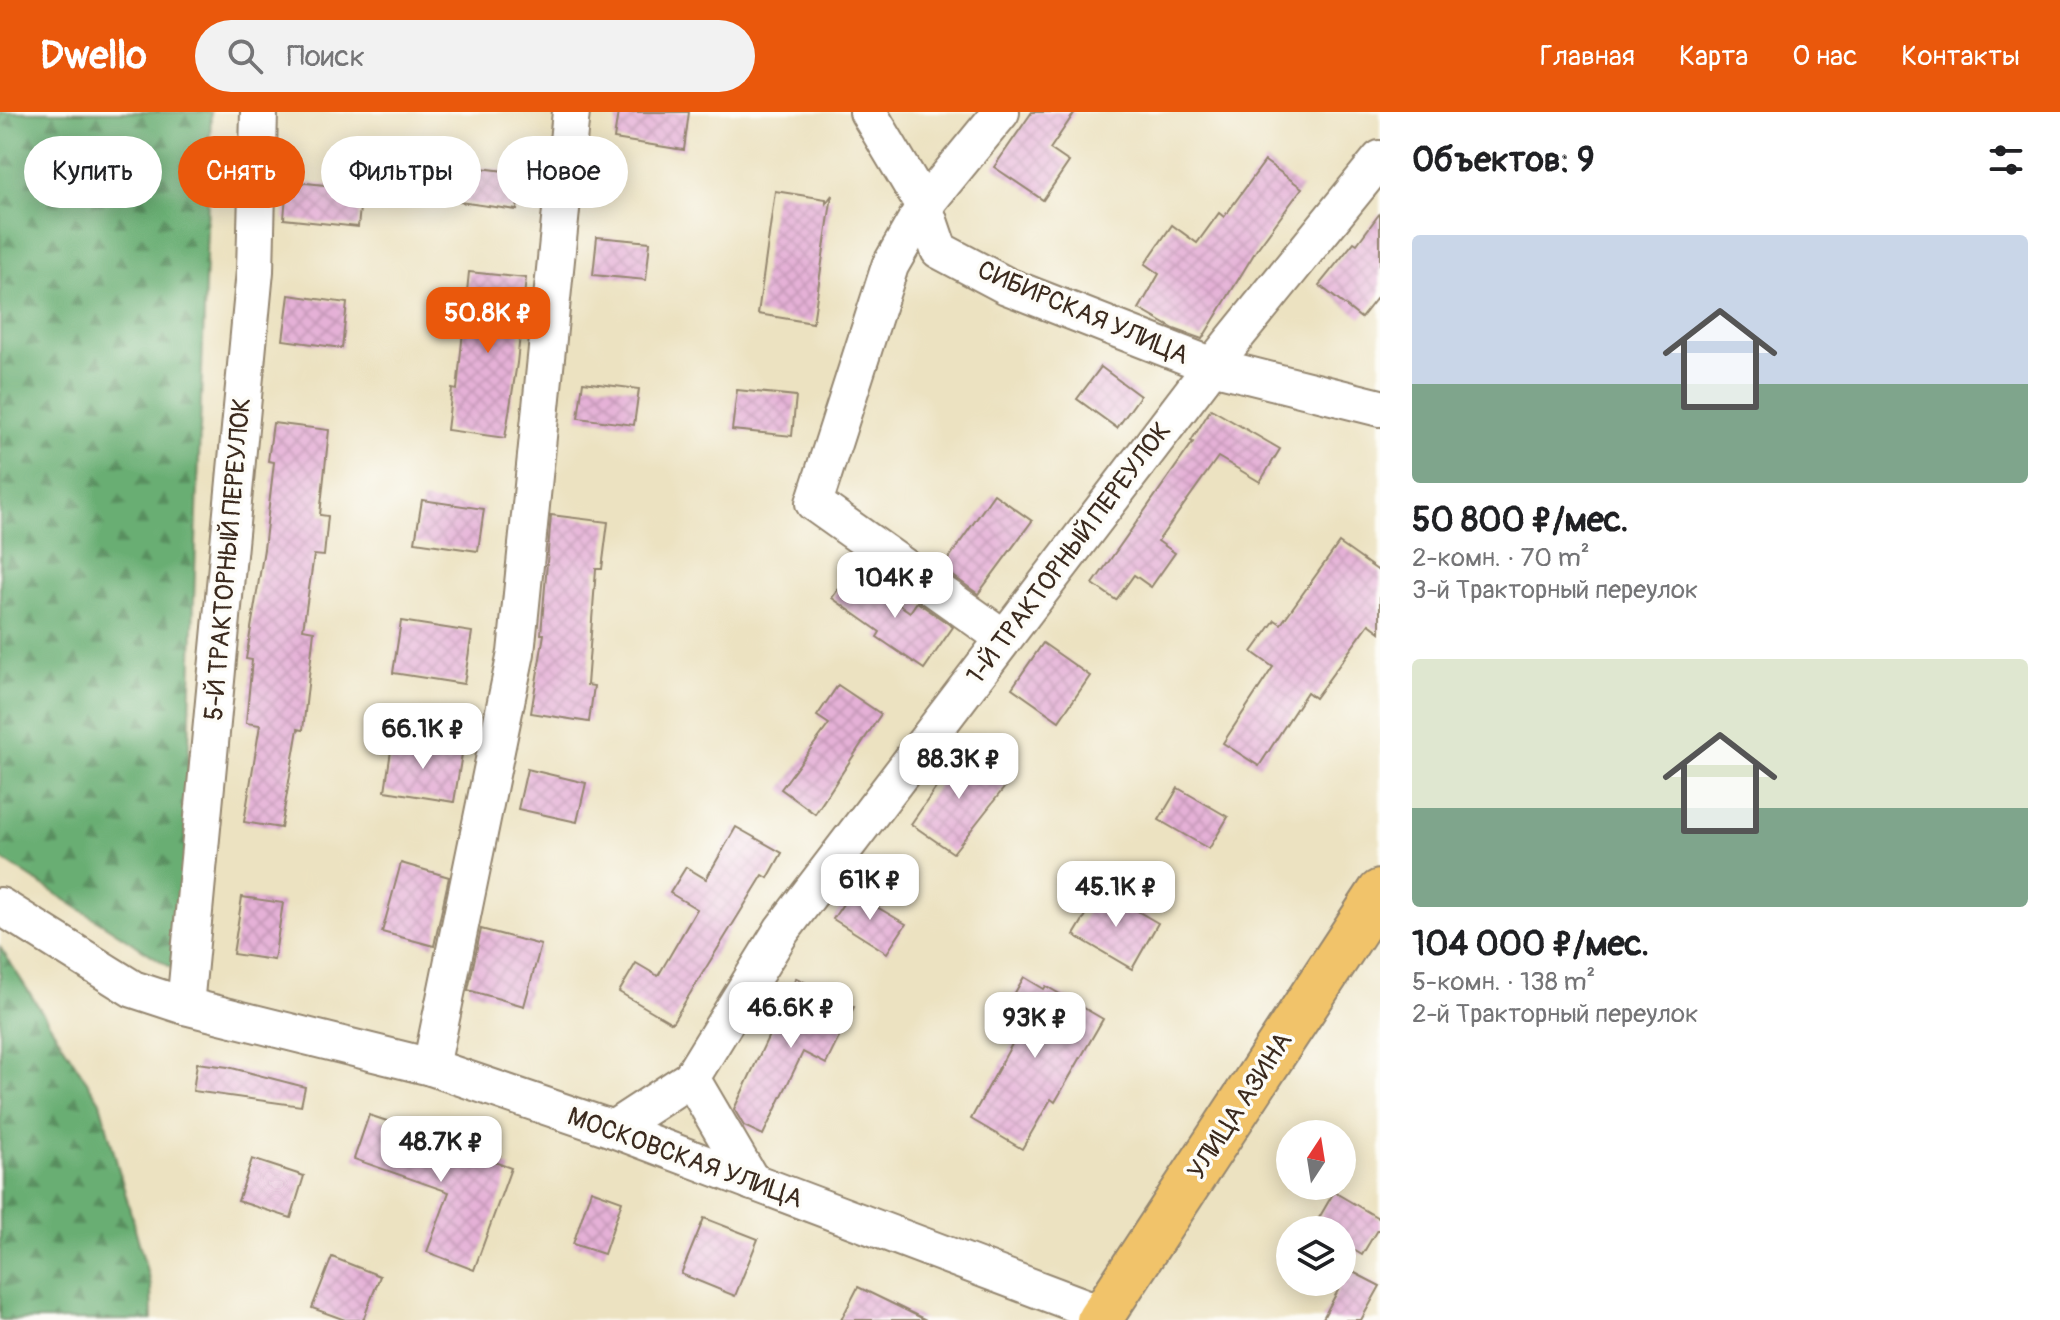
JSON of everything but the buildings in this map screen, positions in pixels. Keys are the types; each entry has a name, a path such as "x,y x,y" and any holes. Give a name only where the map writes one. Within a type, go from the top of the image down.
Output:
{"main road":[{"name":"УЛИЦА АЗИНА","path":"1101,1317 1380,892"}],"street":[{"name":"5-Й ТРАКТОРНЫЙ ПЕРЕУЛОК","path":"185,1006 255,271 259,112"},
{"path":"431,1067 516,653 571,112"},
{"name":"СИБИРСКАЯ УЛИЦА","path":"868,112 924,206 939,250 1007,286 1212,366 1380,408"},
{"path":"1001,112 924,206 890,266 814,503 1004,638"},
{"name":"1-Й ТРАКТОРНЫЙ ПЕРЕУЛОК","path":"613,1129 691,1078 782,930 1212,366 1380,159"},
{"name":"МОСКОВСКАЯ УЛИЦА","path":"0,906 133,989 185,1006 431,1067 613,1129 1101,1317"},
{"path":"691,1078 752,1182"}],"green space":[{"path":"0,112 211,112 210,136 178,136 178,208 208,208 181,974 0,858"},
{"path":"0,947 100,1102 151,1286 152,1320 0,1320"}]}
